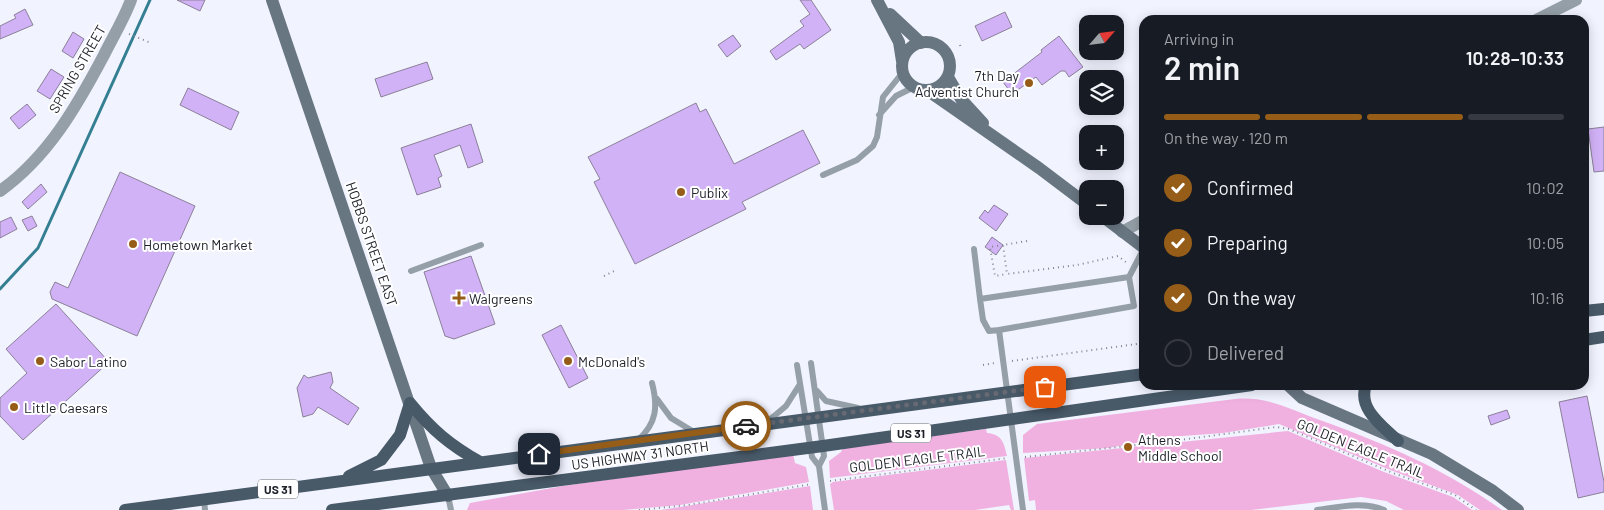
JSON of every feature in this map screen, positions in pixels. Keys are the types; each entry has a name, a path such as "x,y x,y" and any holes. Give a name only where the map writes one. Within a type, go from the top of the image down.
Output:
{"main road":[{"name":"HOBBS STREET EAST","path":"272,0 431,468 448,496"},
{"path":"878,0 921,43"},
{"path":"878,0 900,42 902,68 914,87 927,90 989,132 1079,198"},
{"path":"902,68 908,50 921,43 934,44 945,52 950,64 948,77 939,87 927,90"},
{"path":"948,77 961,100 982,121 989,132"},
{"path":"1113,225 1139,244"},
{"path":"1589,310 1604,308"},
{"path":"1589,339 1604,337"},
{"name":"US HIGHWAY 31 NORTH","path":"431,468 1139,375"},
{"name":"US HIGHWAY 31 NORTH","path":"448,496 1217,390"},
{"path":"1293,390 1302,398 1398,441 1432,454 1493,491 1518,510"},
{"path":"1365,390 1364,397 1369,412 1398,441"},
{"path":"410,403 432,430 454,447 480,462"},
{"path":"340,481 381,460 400,436 410,403"},
{"name":"US 31","path":"126,510 204,505 340,481 431,468"},
{"name":"US 31","path":"332,510 448,496"}],"street":[{"name":"SPRING STREET","path":"0,191 22,175 41,155 82,96 131,0"},
{"path":"1546,15 1576,0"},
{"path":"1122,232 1139,223"}],"lane":[{"path":"823,175 866,154 877,136 878,116 883,97 902,68"},
{"path":"878,116 896,96 914,87"},
{"path":"411,271 481,245"},
{"path":"974,249 984,325 989,331 1131,308 1135,302 1129,278 1139,258"},
{"path":"980,299 1129,278"},
{"path":"999,330 1023,510"},
{"path":"811,362 819,416 817,446 812,457 819,466 825,510"},
{"path":"797,365 806,418 817,446 824,456 819,466"},
{"path":"637,441 654,420 657,407 652,383"},
{"path":"764,423 786,406 800,384"},
{"path":"815,388 826,402 867,410"},
{"path":"655,394 671,418 695,433"},
{"path":"448,496 451,510"},
{"path":"1317,510 1361,505 1383,510"}],"path":[{"path":"123,31 151,43"},
{"path":"1028,241 990,247 995,276 1077,265 1118,256 1134,268"},
{"path":"1003,245 1007,274"},
{"path":"604,276 616,270"},
{"path":"983,365 1139,344"},
{"name":"GOLDEN EAGLE TRAIL","path":"1024,457 1165,442 1276,427 1290,428 1393,473 1455,495 1476,510"},
{"name":"GOLDEN EAGLE TRAIL","path":"830,481 1008,458"},
{"path":"639,510 688,505 814,483"}],"shaded area":[{"path":"1235,399 1269,402 1368,438 1436,470 1502,510 1480,510 1458,495 1393,471 1279,424 1223,433 1169,437 1108,448 1023,453 1023,435 1037,424"},
{"path":"986,429 987,433 996,435 1002,440 1007,456 830,478 829,461 841,452 843,448"},
{"path":"1288,431 1384,472 1453,497 1472,510 1404,510 1386,501 1361,497 1251,510 1036,510 1035,500 1029,501 1024,458"},
{"path":"793,454 795,463 806,467 809,482 680,505 623,510 467,510 470,503 563,486"},
{"path":"1006,460 1014,510 1011,510 1009,505 975,510 834,510 830,484 833,482"},
{"path":"810,486 813,510 661,510"}],"building":[{"path":"177,0 205,0 200,11"},
{"path":"800,0 811,0 831,30 804,49 800,44 776,60 770,51 804,26 800,21 810,14"},
{"path":"25,9 33,25 0,39 0,26 16,18 14,15"},
{"path":"1005,12 1012,27 982,41 975,26"},
{"path":"73,32 84,39 73,58 62,51"},
{"path":"733,35 741,46 727,57 718,45"},
{"path":"1059,36 1083,67 1069,77 1065,71 1061,71 1042,85 1036,77 1012,94 1003,82 1042,52 1041,50"},
{"path":"427,62 433,79 381,97 375,79"},
{"path":"51,69 64,77 50,99 37,91"},
{"path":"188,88 239,112 231,130 180,105"},
{"name":"Publix","path":"696,103 700,112 706,109 734,164 803,130 820,163 742,202 746,209 635,264 594,182 600,179 588,157"},
{"path":"27,104 36,115 19,129 10,118"},
{"path":"471,124 483,162 468,168 460,145 434,155 442,176 438,178 441,187 417,195 401,148"},
{"path":"1604,127 1604,171 1594,172 1589,129"},
{"name":"Hometown Market","path":"120,172 195,206 137,336 52,299 50,292 55,282 68,288"},
{"path":"41,184 47,192 28,209 22,202"},
{"path":"994,205 1008,214 996,231 979,218 985,210 988,213"},
{"path":"32,216 37,226 28,231 22,220"},
{"path":"11,217 17,229 0,238 0,222"},
{"path":"992,237 1003,245 996,255 985,247"},
{"name":"Walgreens","path":"471,256 495,324 454,339 445,336 424,272"},
{"path":"56,304 109,362 23,440 0,416 0,398 27,373 6,349"},
{"name":"McDonald's","path":"561,325 588,378 569,388 542,335"},
{"path":"331,372 333,382 330,388 359,408 348,425 318,407 313,414 303,417 297,388 304,375 308,378"},
{"path":"1587,396 1604,482 1604,492 1578,498 1559,402"},
{"path":"1507,410 1510,418 1491,425 1488,416"}],"waterway":[{"path":"0,289 38,248 150,0"}],"way so far":[{"path":"746,426 1045,387"}],"place":[{"name":"7th Day Adventist Church","path":"1029,83"},
{"name":"Publix","path":"681,192"},
{"name":"Hometown Market","path":"133,244"},
{"name":"Walgreens","path":"459,298"},
{"name":"Sabor Latino","path":"40,361"},
{"name":"McDonald's","path":"568,361"},
{"name":"Little Caesars","path":"14,407"},
{"name":"Athens Middle School","path":"1128,447"}],"route":[{"path":"539,454 746,426"}]}
